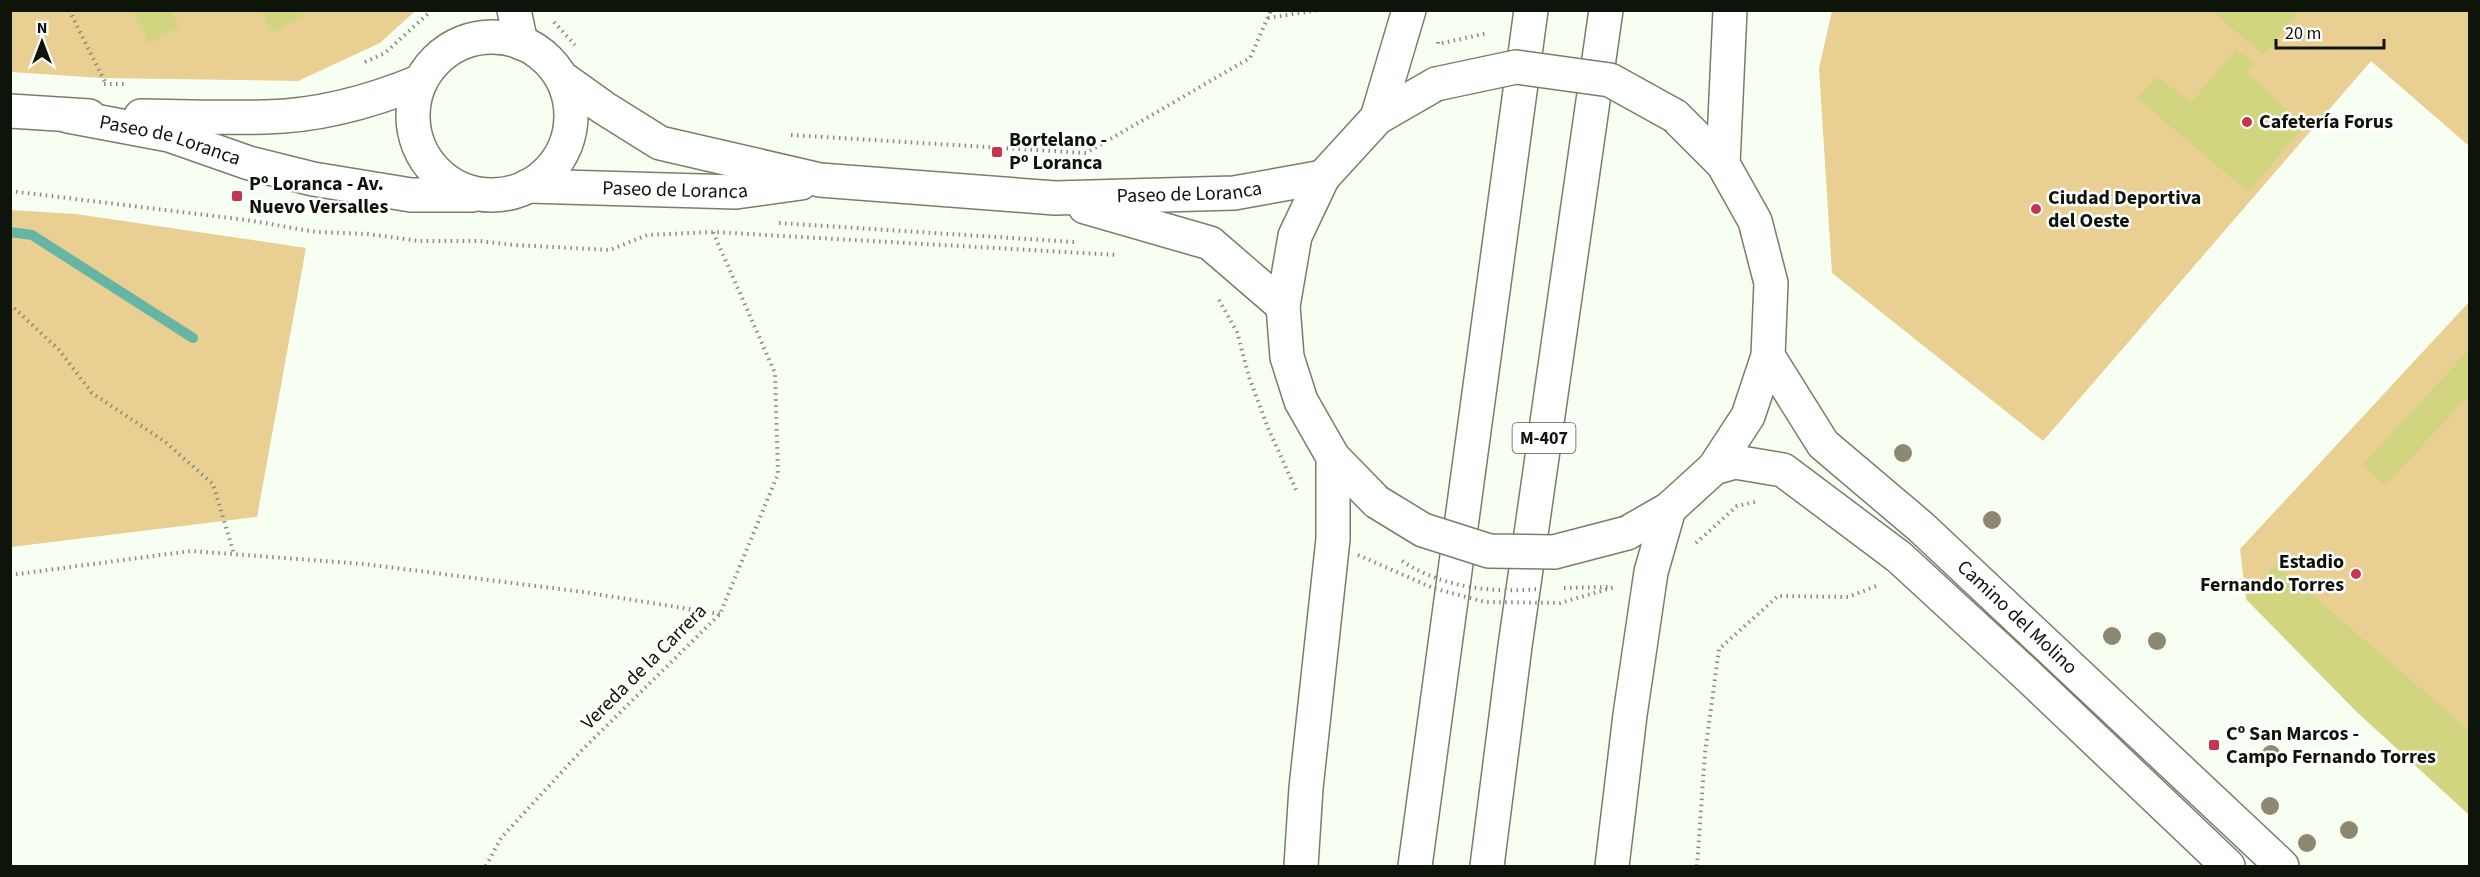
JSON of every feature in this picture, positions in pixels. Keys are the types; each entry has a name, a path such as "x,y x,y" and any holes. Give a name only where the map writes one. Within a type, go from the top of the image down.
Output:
{"main road":[{"path":"514,10 521,43"},
{"path":"1377,118 1409,10"},
{"path":"1415,867 1531,10"},
{"name":"M-407","path":"1487,867 1532,528 1606,10"},
{"path":"1723,164 1730,10"},
{"path":"477,38 505,38 521,43 545,57 562,78 571,107 569,134 558,159 549,171 528,186 510,193 483,195 456,187 440,176 422,155 413,129 413,108 421,81 436,59 452,47 477,38"},
{"path":"1516,66 1610,80 1675,116 1723,164 1755,221 1771,284 1768,356 1748,416 1714,468 1669,509 1627,533 1554,552 1489,550 1422,530 1377,502 1333,457 1301,401 1287,357 1283,306 1295,236 1323,177 1377,118 1436,84 1516,66"},
{"name":"Paseo de Loranca","path":"562,78 660,143 820,180 1055,198 1234,193 1323,177"},
{"name":"Paseo de Loranca","path":"10,111 68,116 267,117 348,106 387,95 421,81"},
{"name":"Paseo de Loranca","path":"68,116 169,135 249,163 313,179 411,195 483,195"},
{"name":"Paseo de Loranca","path":"528,186 736,192 820,180"},
{"name":"Paseo de Loranca","path":"1055,198 1210,243 1283,306"},
{"name":"Camino del Molino","path":"1768,356 1823,444 1920,527 2282,867"},
{"path":"1301,867 1306,788 1346,547 1333,457"},
{"name":"Camino del Molino","path":"1714,468 1735,462 1783,470 1899,557 2025,673 2228,867"},
{"path":"1612,867 1630,715 1651,572 1669,509"}],"path":[{"path":"69,10 106,84"},
{"path":"356,66 385,53 432,10"},
{"path":"783,134 1086,153 1250,58 1271,10"},
{"path":"1268,18 1319,10"},
{"path":"1440,33 1438,44 1488,33"},
{"path":"94,83 129,85"},
{"path":"10,191 224,217 316,232 368,234 419,241 480,241 514,245 610,249 647,235 713,232 1122,256"},
{"path":"713,232 736,192"},
{"path":"768,223 1076,242"},
{"name":"Vereda de la Carrera","path":"486,867 501,838 574,758 720,614 777,474 775,373 713,232"},
{"path":"1212,295 1220,301 1237,332 1249,377 1264,418 1300,496"},
{"path":"10,304 59,350 92,393 164,441 213,484 234,554"},
{"path":"1346,547 1432,588 1485,602 1560,603 1615,587"},
{"path":"10,575 191,550 364,564 572,591 720,614"},
{"path":"1697,867 1705,753 1719,649 1778,596 1848,597 1885,582 1899,557"}],"shaded area":[{"path":"10,11 415,11 380,43 298,81 101,78 11,72"},
{"name":"Ciudad Deportiva del Oeste","path":"1832,11 2469,11 2469,146 2371,61 2043,441 1832,273 1819,68"},
{"path":"10,210 76,214 306,248 257,517 11,547"},
{"name":"Estadio Fernando Torres","path":"2469,302 2469,815 2356,711 2246,599 2240,549"}],"building":[{"path":"132,10 170,10 179,27 149,43"},
{"path":"260,10 300,10 303,16 272,33"},
{"path":"2211,10 2301,10 2263,55"},
{"path":"2236,49 2255,64 2247,72 2304,126 2248,192 2137,98 2157,77 2192,102"},
{"path":"2470,349 2470,394 2385,486 2362,465"},
{"path":"2276,564 2470,731 2470,815 2356,711 2246,599"}],"waterway":[{"path":"10,232 32,235 193,338"}],"place":[{"name":"Cafetería Forus","path":"2247,122"},
{"name":"Bortelano - Pº Loranca","path":"997,152"},
{"name":"Pº Loranca - Av. Nuevo Versalles","path":"237,196"},
{"name":"Ciudad Deportiva del Oeste","path":"2036,209"},
{"name":"Estadio Fernando Torres","path":"2356,574"},
{"name":"Cº San Marcos - Campo Fernando Torres","path":"2214,745"}]}
